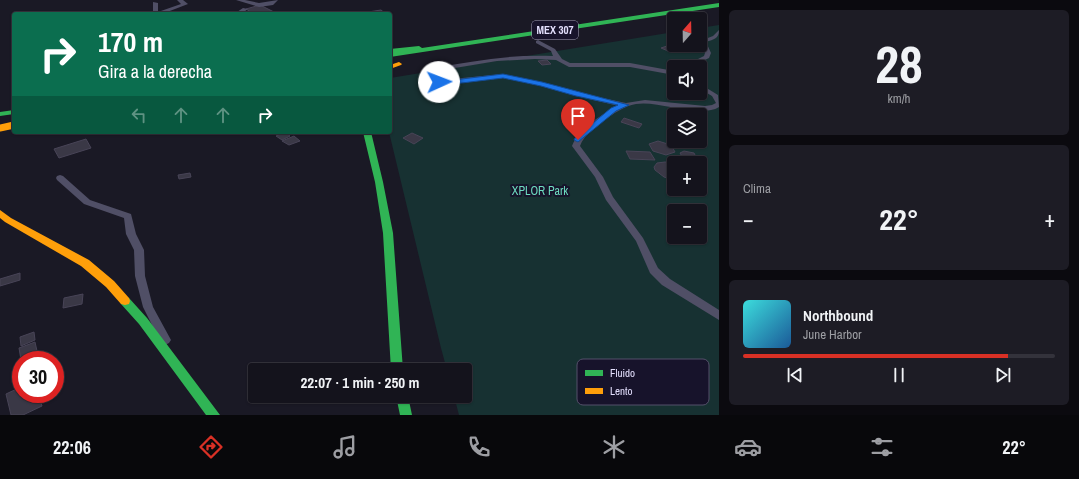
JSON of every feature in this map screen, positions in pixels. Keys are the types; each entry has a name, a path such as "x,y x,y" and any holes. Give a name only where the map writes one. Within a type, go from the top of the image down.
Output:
{"main road":[{"name":"MEX 307","path":"392,55 719,5"},
{"path":"707,16 719,14"},
{"path":"635,28 667,22"},
{"name":"MEX 307","path":"534,43 556,40"},
{"path":"392,51 437,47"},
{"path":"0,114 12,112"},
{"path":"0,134 12,121"},
{"path":"0,128 12,125"},
{"path":"368,134 379,180 388,233 393,338 396,363"},
{"path":"0,213 8,220 85,263 110,284 143,321 214,415"},
{"path":"403,403 406,415"}],"street":[{"path":"162,12 185,4 180,0"},
{"path":"239,0 259,5 271,4 275,0"},
{"path":"155,3 156,12"},
{"path":"240,12 245,9"},
{"path":"700,60 707,57 708,53 703,41 715,37 719,32"},
{"path":"534,43 553,50 559,60 564,64 573,66 618,64 667,71"},
{"path":"559,58 535,57 497,59 432,70 439,82 445,83 503,76 542,84 578,95 626,105"},
{"path":"707,90 715,95 719,103 715,108 706,109 658,102 639,101 614,110 584,133 578,140 576,146 599,177 609,198 640,240 654,270 666,282 719,316"},
{"path":"60,178 87,202 128,216 131,234 139,250 140,276 148,307 179,368"}],"green space":[{"name":"XPLOR Park","path":"719,25 719,415 459,415 456,403 472,403 472,363 445,363 389,134 392,134 392,78 667,33 667,52 707,52 707,27"}],"building":[{"path":"260,5 274,12 251,12 246,9"},
{"path":"381,10 384,12 368,12"},
{"path":"667,46 667,51 661,48"},
{"path":"547,60 551,64 542,65 538,61"},
{"path":"624,118 642,124 639,128 621,122"},
{"path":"412,133 423,138 414,144 403,138"},
{"path":"288,134 290,136 282,140 276,136"},
{"path":"294,136 300,141 289,145 282,141"},
{"path":"86,139 91,148 59,158 54,149"},
{"path":"658,141 667,144 667,148 673,148 675,152 666,155 653,151 649,144"},
{"path":"626,151 650,152 655,160 630,159"},
{"path":"684,151 694,153 696,156 682,156 680,153"},
{"path":"667,162 667,178 655,170 654,167 657,163"},
{"path":"190,173 191,177 179,179 178,175"},
{"path":"20,273 20,280 0,286 0,279"},
{"path":"83,294 82,304 63,308 64,298"},
{"path":"34,332 35,340 21,346 20,337"},
{"path":"35,342 37,351 20,351 19,348"},
{"path":"12,391 12,403 41,403 42,406 23,415 11,415 6,394"}],"traffic: fast":[{"path":"392,55 719,5"},
{"path":"392,51 419,48"},
{"path":"0,114 12,112"},
{"path":"367,134 379,182 388,233 397,363"},
{"path":"125,301 143,321 214,415"},
{"path":"403,403 406,415"}],"traffic: slow":[{"path":"392,66 399,64"},
{"path":"0,128 12,125"},
{"path":"0,213 8,220 85,263 110,284 125,301"}],"route":[{"path":"439,82 445,83 503,76 542,84 578,95 626,105 614,110 584,133 578,140"}]}
